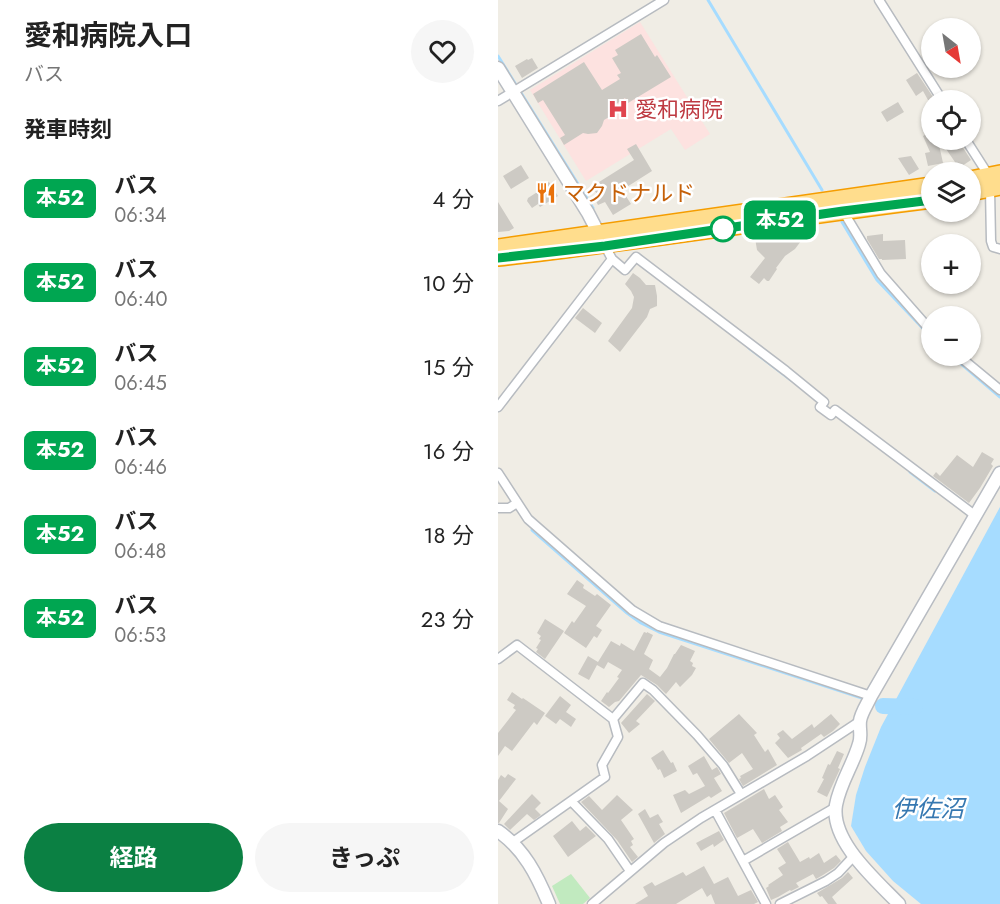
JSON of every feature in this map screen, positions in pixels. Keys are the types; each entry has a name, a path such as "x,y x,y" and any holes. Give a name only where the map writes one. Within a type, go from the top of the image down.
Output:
{"highway":[{"path":"981,188 995,181"},
{"path":"498,247 606,246 921,187"},
{"path":"498,258 606,246 921,201"}],"street":[{"path":"498,101 664,0"},
{"path":"879,0 936,90"},
{"path":"498,68 606,246 625,270 636,257 824,402 820,407 831,416 835,410 976,516"},
{"path":"973,150 995,181 991,241 993,247 1000,249"},
{"path":"843,211 880,274 921,320"},
{"path":"498,407 606,246"},
{"path":"971,366 1000,390"},
{"path":"498,473 528,519 644,618 658,626 871,696"},
{"path":"898,904 854,856 840,830 836,818 836,807 842,785 859,744 860,721 871,696 1000,473"},
{"path":"498,508 509,508 517,503"},
{"path":"498,659 517,645 613,719 618,736 602,765 605,777 513,842"},
{"path":"613,719 643,683 653,690 697,735 723,765 741,794"},
{"path":"592,904 664,843 860,721"},
{"path":"572,802 608,839 630,871"},
{"path":"743,861 836,807"},
{"path":"715,810 766,904"},
{"path":"498,831 513,842 529,862 549,904"},
{"path":"780,904 826,881 838,873 854,856"}],"shaded area":[{"name":"愛和病院","path":"640,22 710,134 685,150 671,129 586,181 530,90"}],"green space":[{"path":"571,874 590,898 583,904 560,904 552,886"}],"water":[{"name":"伊佐沼","path":"1000,507 1000,904 921,904 893,881 866,851 851,826 856,795 881,727"}],"building":[{"path":"641,34 671,77 628,103 625,98 612,107 616,113 604,120 597,133 583,133 564,145 560,138 565,135 543,100 538,103 533,94 584,62 602,90 620,79 617,75 621,73 612,58 618,55 615,50"},
{"path":"532,58 538,68 522,78 515,66"},
{"path":"917,73 928,90 921,90 916,96 906,80"},
{"path":"898,102 904,112 887,122 881,112"},
{"path":"636,144 652,171 622,190 631,204 613,215 605,202 598,205 595,199 599,197 595,191 602,187 599,182 634,160 627,149"},
{"path":"929,150 940,150 943,162 927,162 925,153 930,152"},
{"path":"947,150 964,150 971,160 968,162 955,162"},
{"path":"911,156 919,169 909,175 898,158"},
{"path":"521,165 529,178 511,189 503,176"},
{"name":"マクドナルド","path":"549,182 558,196 540,207 538,204 532,208 527,201 528,198"},
{"path":"498,202 514,228 509,231 498,232"},
{"path":"793,231 793,233 807,233 795,249 785,256 769,281 764,278 759,284 750,277 765,258 757,250 755,238"},
{"path":"883,234 883,241 905,240 906,259 879,259 867,236"},
{"path":"633,273 646,285 655,285 657,306 650,309 647,317 620,352 608,341 632,308 634,297 625,284"},
{"path":"583,308 602,323 595,333 575,318"},
{"path":"982,452 994,459 991,464 993,466 969,503 933,476 936,472 940,476 957,455 973,467"},
{"path":"577,580 584,585 583,588 595,596 597,594 611,605 596,626 602,630 597,638 594,636 586,648 564,633 586,606 567,594"},
{"path":"545,619 564,631 545,659 536,652 538,649 536,648 541,640 539,639 541,636 537,633"},
{"path":"644,632 653,635 644,654 653,660 649,669 660,677 681,645 695,651 690,661 696,668 680,687 676,682 666,694 641,675 619,701 609,707 601,701 619,678 617,677 622,670 608,662 604,669 597,665 589,680 578,674 588,656 598,662 611,641 620,646 621,643 634,651"},
{"path":"512,692 545,713 537,725 534,722 512,751 505,746 498,756 498,733 516,710 513,708 515,705 507,700"},
{"path":"647,694 655,701 636,721 640,724 629,733 621,723"},
{"path":"560,696 571,705 566,712 576,719 571,727 560,719 556,724 545,716"},
{"path":"739,714 757,733 754,735 765,752 768,749 777,765 743,786 739,779 740,776 753,769 742,753 729,763 709,739"},
{"path":"831,714 840,724 824,737 821,734 788,758 775,743 780,738 777,734 783,730 792,739 812,724 814,728"},
{"path":"663,750 677,771 664,778 651,758"},
{"path":"837,751 844,754 827,797 817,792 828,764 830,765"},
{"path":"704,756 712,770 717,767 721,774 714,778 722,791 681,813 673,795 685,790 689,794 705,786 697,773 693,775 688,766"},
{"path":"508,774 516,779 499,801 508,809 498,823 498,780 501,775 505,778"},
{"path":"764,789 769,799 775,795 783,807 779,810 788,822 780,827 782,831 762,843 753,829 737,838 724,813"},
{"path":"532,794 541,803 535,809 541,815 534,820 527,814 510,830 504,824"},
{"path":"617,795 633,810 621,820 634,839 630,847 638,857 632,862 617,840 581,802 589,796 602,810"},
{"path":"645,809 650,818 658,814 663,822 659,824 665,834 654,843 638,814"},
{"path":"572,821 580,831 586,826 596,836 568,857 553,836"},
{"path":"719,831 724,840 714,847 713,844 701,851 696,843"},
{"path":"788,842 800,862 819,853 824,863 836,855 841,861 816,879 813,874 796,883 799,887 771,900 766,888 783,875 778,868 786,863 777,849"},
{"path":"704,866 714,884 728,877 738,896 751,890 758,902 754,904 715,904 711,894 707,897 702,888 676,904 635,904 648,896 643,887 652,882 655,886 683,872 686,876"},
{"path":"848,872 853,878 832,897 837,904 828,904 817,893"}],"waterway":[{"path":"708,0 822,190"},
{"path":"498,56 593,208"},
{"path":"842,222 877,280 921,326"},
{"path":"749,348 791,380"},
{"path":"964,366 1000,397"},
{"path":"910,472 935,491"},
{"path":"532,530 641,623 659,632 865,699"},
{"path":"871,701 883,706"},
{"name":"伊佐沼","path":"883,706 915,707"}],"bus line":[{"name":"本52","path":"498,258 605,246 921,201"}],"place":[{"name":"愛和病院","path":"618,109"},
{"name":"マクドナルド","path":"546,193"}]}
